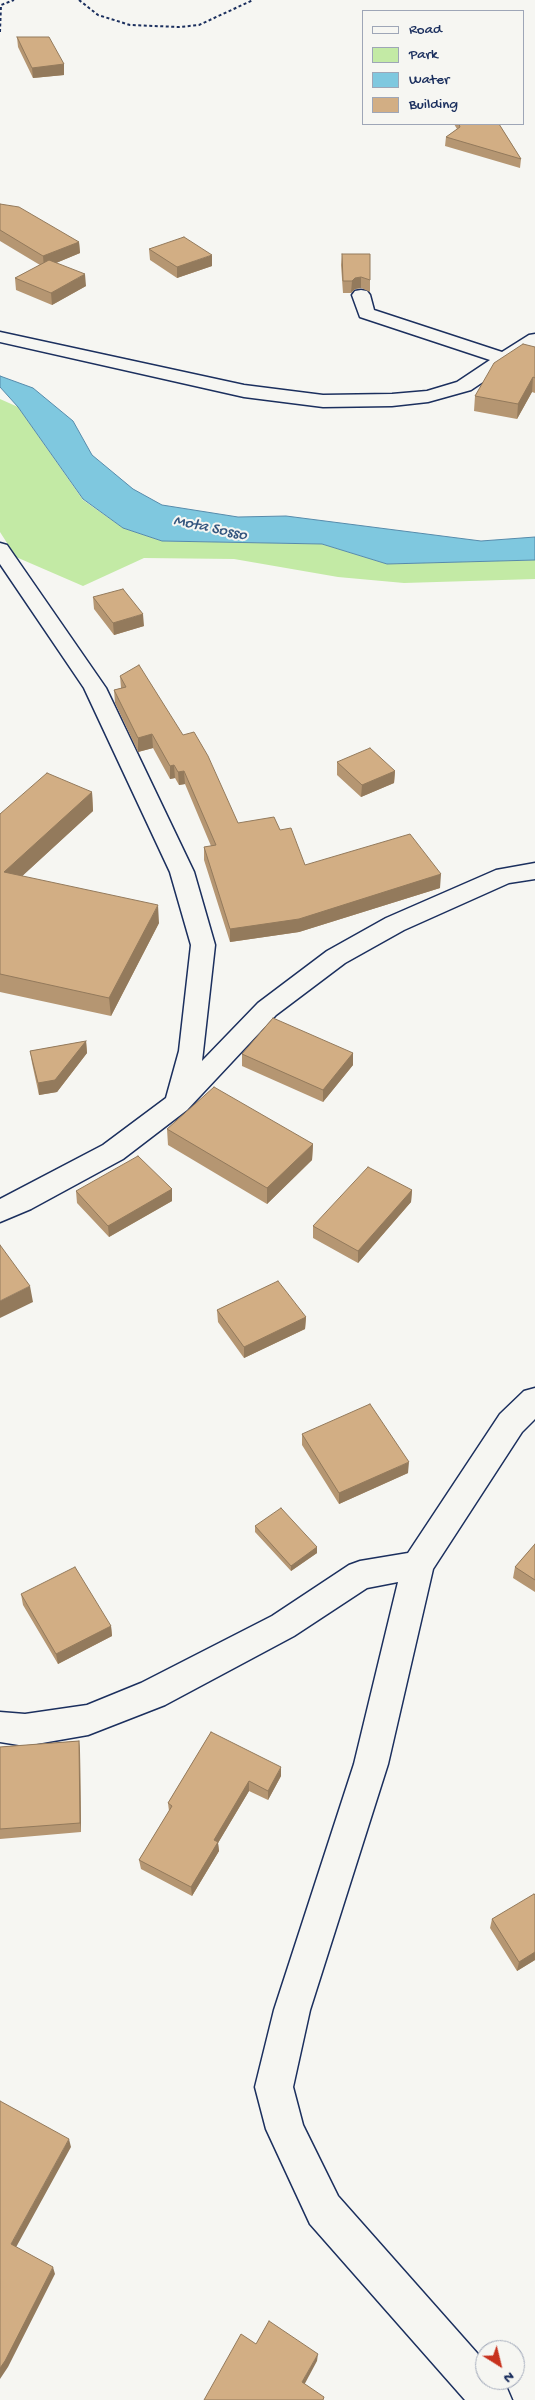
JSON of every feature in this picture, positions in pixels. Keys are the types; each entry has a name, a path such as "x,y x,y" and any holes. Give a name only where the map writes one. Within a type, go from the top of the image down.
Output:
{"street":[{"path":"361,295 366,312 504,359"},
{"path":"0,337 244,391 323,401 392,400 428,396 464,386 535,339"},
{"path":"0,549 96,688 182,872 204,945 192,1051 178,1103"},
{"path":"0,1210 21,1202 113,1152 178,1103 267,1009 336,957 395,924 504,876 535,872"},
{"path":"492,2400 324,2210 285,2129 274,2087 292,2010 370,1764 418,1565 511,1423 535,1400"},
{"path":"0,1727 26,1730 88,1720 153,1694 283,1626 360,1575 418,1565"}],"path":[{"path":"0,32 1,5 14,0"},
{"path":"79,0 98,15 130,25 179,27 199,24 253,0"}],"green space":[{"path":"0,399 18,407 83,500 123,528 162,541 322,544 387,564 535,560 535,579 404,583 338,577 234,559 144,558 83,586 16,557 0,532"}],"water":[{"name":"Mota Sosso","path":"0,376 33,388 73,421 92,455 133,489 162,505 238,517 286,516 481,541 535,537 535,560 387,564 322,544 162,541 123,528 83,499 18,407 0,387"}],"building":[{"path":"17,37 49,37 64,64 32,68"},
{"path":"459,125 500,125 521,159 446,137 460,127"},
{"path":"0,204 19,207 79,242 43,256 0,230"},
{"path":"184,237 212,255 177,267 149,249"},
{"path":"342,254 370,254 370,280 361,277 355,278 352,281 343,281"},
{"path":"49,260 85,274 51,293 15,278"},
{"path":"523,344 535,347 535,378 533,377 518,404 475,396 494,363"},
{"path":"123,589 143,614 113,623 93,597"},
{"path":"139,665 183,735 194,732 208,756 238,823 274,817 280,830 291,828 305,865 410,834 441,874 299,919 230,929 204,847 216,845 184,771 178,772 174,765 170,766 152,734 138,738 114,690 126,687 120,676"},
{"path":"370,748 395,771 362,785 337,762"},
{"path":"47,773 92,792 4,872 158,905 109,998 0,974 0,814"},
{"path":"273,1018 353,1053 323,1090 242,1054"},
{"path":"86,1041 55,1080 38,1083 30,1051"},
{"path":"214,1087 313,1144 267,1188 167,1129"},
{"path":"138,1156 172,1189 108,1226 76,1191"},
{"path":"368,1167 412,1190 358,1251 313,1226"},
{"path":"0,1245 30,1286 0,1301"},
{"path":"278,1281 306,1317 244,1347 217,1310"},
{"path":"370,1404 409,1462 339,1493 302,1434"},
{"path":"281,1508 317,1547 291,1566 255,1526"},
{"path":"535,1544 535,1580 515,1567"},
{"path":"75,1567 111,1626 56,1654 21,1594"},
{"path":"211,1732 281,1767 268,1791 249,1781 214,1840 218,1842 191,1887 139,1860 172,1806 168,1803"},
{"path":"79,1741 80,1823 0,1829 0,1747"},
{"path":"534,1894 535,1952 519,1962 492,1919"},
{"path":"0,2101 69,2139 11,2244 53,2267 0,2368"},
{"path":"269,2321 318,2354 302,2382 324,2397 323,2400 204,2400 241,2334 256,2344"}]}
